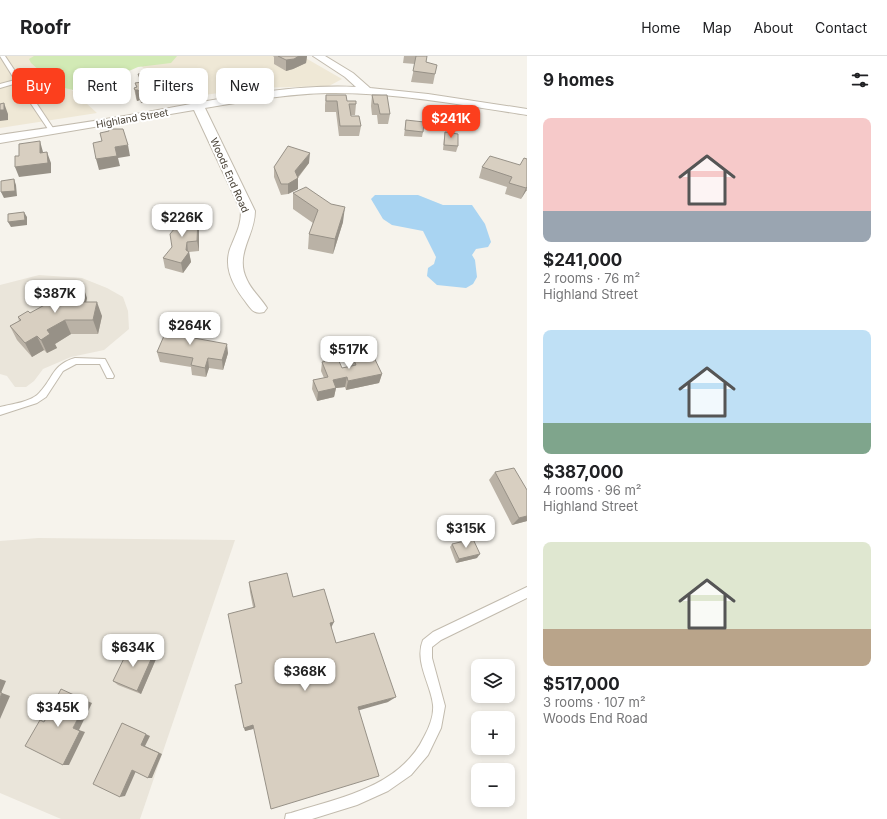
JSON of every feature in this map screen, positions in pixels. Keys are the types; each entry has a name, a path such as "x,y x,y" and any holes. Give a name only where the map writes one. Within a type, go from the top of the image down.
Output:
{"street":[{"path":"318,56 349,75 367,91"},
{"name":"Highland Street","path":"0,139 245,97 329,90 367,91 448,100 527,112"},
{"name":"Woods End Road","path":"198,106 248,211 248,224 236,249 234,259 235,272 247,293 259,308"}],"lane":[{"path":"2,56 12,71"},
{"path":"0,86 12,83"},
{"path":"34,104 52,131"},
{"path":"0,411 34,401 43,395 60,369 76,361 102,361 110,376"},
{"path":"291,819 357,799 384,788 407,771 427,745 435,728 440,706 426,658 427,644 437,636 527,592"}],"shaded area":[{"path":"0,56 34,56 47,68 12,68 12,104 65,104 65,84 73,91 73,104 87,104 97,113 0,128"},
{"path":"128,56 302,56 342,79 329,86 274,88 274,68 216,68 216,93 208,94 208,68 143,68"},
{"path":"39,275 82,278 107,288 123,297 128,311 129,329 104,350 71,357 43,369 34,381 26,387 15,387 7,376 0,374 0,285"},
{"path":"38,538 235,540 140,819 61,819 0,793 0,541"}],"green space":[{"path":"34,56 177,56 171,63 138,67 131,70 131,68 73,68 73,90 65,88 65,68 37,68 29,59"}],"water":[{"path":"375,195 418,195 443,205 472,205 485,224 491,242 488,247 476,249 472,255 475,260 477,277 473,284 466,288 437,285 427,276 428,268 434,264 436,257 423,231 392,225 383,219 371,199"}],"building":[{"path":"278,56 299,56 294,59 286,60"},
{"path":"416,56 427,56 426,62 437,65 435,74 413,71"},
{"path":"139,82 139,92 134,88 137,87 135,83"},
{"path":"326,95 346,95 347,101 356,101 356,104 349,104 351,116 359,116 361,126 340,126 337,101 326,101"},
{"path":"372,95 387,95 390,114 380,114 378,104 374,104"},
{"path":"4,103 4,110 0,110 0,104"},
{"path":"406,120 424,122 423,132 405,130"},
{"path":"109,129 123,129 128,145 115,147 117,156 96,159 93,143 102,141 100,133 109,131"},
{"path":"445,132 458,134 458,146 444,145"},
{"path":"40,141 40,153 47,152 48,163 15,167 15,156 19,156 19,144"},
{"path":"288,146 310,153 295,171 298,178 288,184 281,184 274,167"},
{"path":"490,156 520,165 524,158 527,159 527,187 509,183 512,177 482,167"},
{"path":"14,179 15,191 1,192 1,181"},
{"path":"306,187 331,204 345,207 335,239 309,234 318,210 293,193"},
{"path":"24,212 25,220 8,222 8,214"},
{"path":"198,217 197,241 187,242 186,250 189,252 181,263 163,258 172,247 170,234 175,228 175,218"},
{"path":"64,283 82,283 77,302 97,302 93,320 65,320 47,330 50,334 41,340 37,336 25,343 10,326 21,320 18,317 28,311 30,313 50,302 56,302"},
{"path":"170,322 188,325 183,336 227,344 222,360 208,358 205,368 191,365 193,358 157,352"},
{"path":"369,347 382,374 348,381 347,377 333,380 336,388 318,392 313,380 328,377 322,362 338,359 342,368 356,365 350,351"},
{"path":"514,468 527,490 527,516 519,518 495,472"},
{"path":"473,539 480,554 459,559 452,544"},
{"path":"287,573 293,597 324,589 334,622 330,623 336,643 374,633 396,697 358,707 379,776 271,809 253,725 244,728 235,685 242,683 228,614 255,607 249,582"},
{"path":"130,646 153,655 137,691 113,681"},
{"path":"61,689 87,701 73,728 80,731 63,765 25,746 40,720 44,722"},
{"path":"122,723 146,734 141,745 159,753 148,778 132,770 120,797 93,784"}]}
